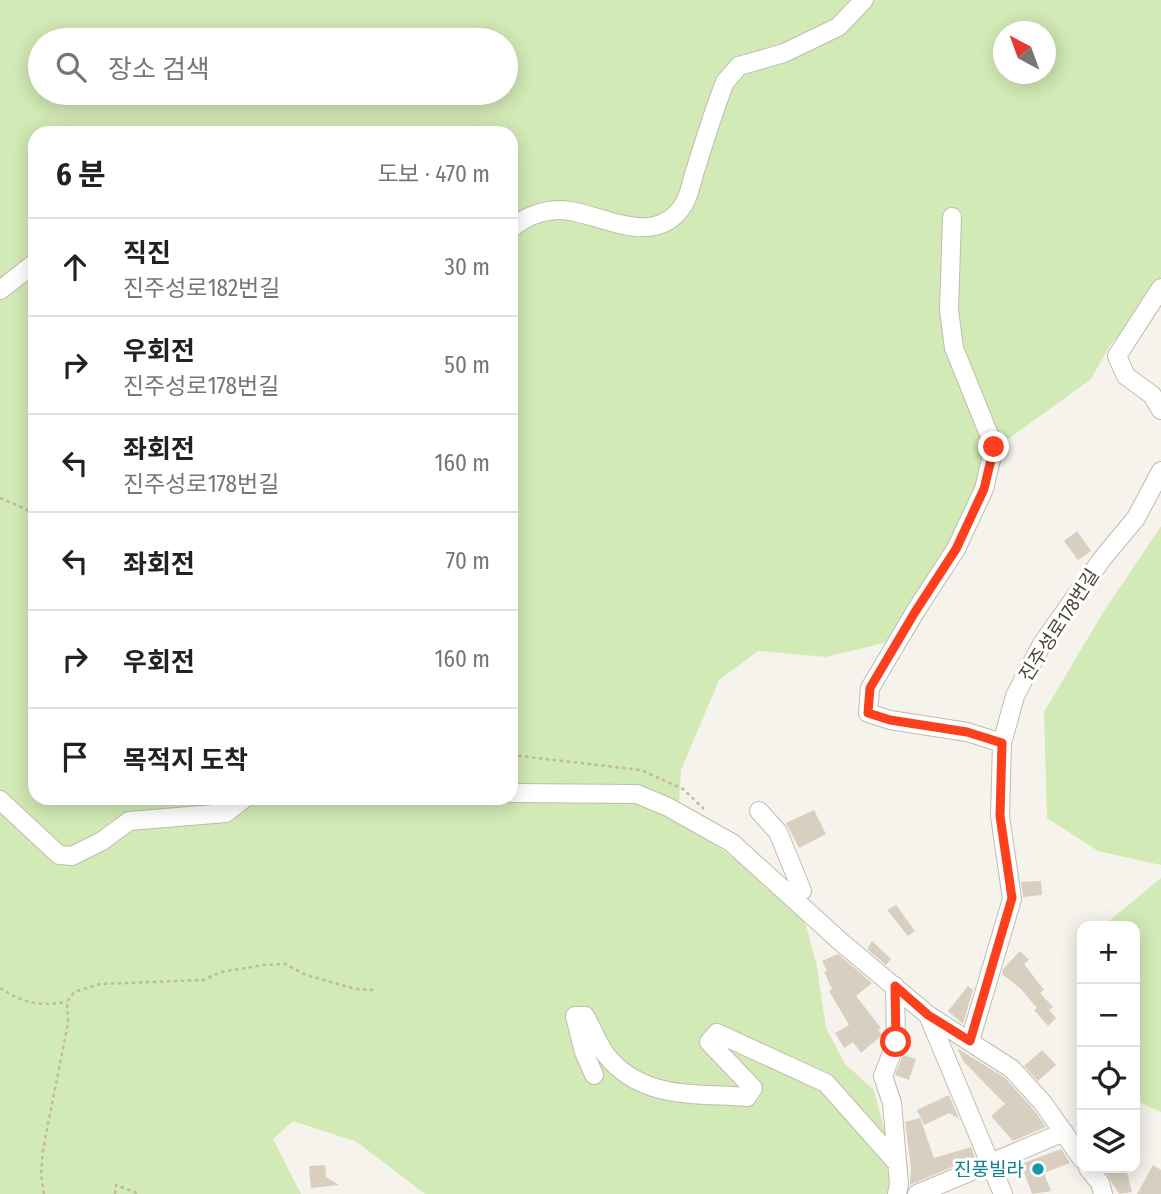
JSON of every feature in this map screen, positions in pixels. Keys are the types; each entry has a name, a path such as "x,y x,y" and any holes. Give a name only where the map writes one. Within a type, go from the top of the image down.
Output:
{"street":[{"path":"518,223 550,211 569,210 633,227 655,225 672,217 686,200 726,82 739,66 785,53 838,27 864,0"},
{"path":"952,217 948,310 954,348 994,447 984,489 956,549 870,688 868,713 890,720 967,732 1002,743"},
{"path":"0,290 28,268"},
{"path":"1161,288 1117,356 1126,376 1153,395 1161,410"},
{"name":"진주성로178번길","path":"970,1041 1012,898 1000,816 1002,743 1015,696 1042,643 1102,558 1136,518 1161,471"},
{"path":"518,793 637,794 668,807 732,843 841,942 928,1015 1013,1069 1043,1103 1077,1152"},
{"path":"0,800 59,855 72,856 102,841 129,821 226,813 236,805"},
{"path":"759,811 778,832 802,891"},
{"path":"895,986 896,1042 883,1076 892,1103 897,1194"},
{"path":"928,1015 1003,1194"},
{"path":"594,1075 584,1052 575,1016 585,1016 606,1054 635,1081 660,1091 747,1097 753,1088 709,1042 716,1033 826,1083 897,1163"},
{"path":"917,1194 1064,1132"},
{"path":"1092,1173 1100,1183 1103,1194"}],"path":[{"path":"0,498 28,510"},
{"path":"0,988 16,998 41,1006 66,1002 74,992 100,984 203,980 221,972 285,964 306,975 356,989 375,990"},
{"path":"44,1194 41,1172 43,1150 68,1023 66,1002"},
{"path":"115,1194 116,1185 140,1194"}],"green space":[{"path":"0,0 1161,0 1161,304 1112,342 1091,379 1000,445 980,521 913,636 826,657 758,651 719,680 681,770 678,820 749,868 787,898 806,925 817,967 826,1028 845,1064 874,1090 894,1167 887,1194 425,1194 357,1142 293,1121 273,1139 301,1194 0,1194"},
{"path":"1161,526 1161,865 1098,851 1047,818 1044,712 1104,611"},
{"path":"1161,878 1161,1112 1140,1102 1140,921 1109,921"}],"building":[{"path":"1077,531 1091,551 1078,560 1064,541"},
{"path":"814,810 826,834 799,848 786,823"},
{"path":"1041,881 1042,895 1023,897 1021,882"},
{"path":"896,905 915,931 908,936 887,910"},
{"path":"872,941 891,959 886,965 867,949"},
{"path":"1020,951 1029,960 1024,964 1044,990 1040,993 1053,1007 1049,1010 1056,1018 1048,1026 1020,988 1002,974 1003,969"},
{"path":"838,954 872,983 856,996 881,1028 878,1030 882,1035 861,1053 853,1042 844,1048 835,1033 849,1025 829,991 832,989 822,961"},
{"path":"968,986 973,990 963,1024 948,1011"},
{"path":"957,1048 1005,1078 1046,1127 1013,1141 991,1116 1005,1104 964,1062"},
{"path":"1042,1050 1056,1065 1038,1081 1024,1066"},
{"path":"903,1055 916,1059 909,1080 895,1075"},
{"path":"949,1095 959,1119 949,1113 924,1125 917,1110"},
{"path":"920,1118 934,1158 971,1147 975,1157 910,1185 911,1167 905,1122"},
{"name":"진풍빌라","path":"1061,1149 1070,1163 1044,1173 1051,1191 1032,1194 1021,1164"},
{"path":"325,1165 326,1177 339,1185 311,1188 309,1166"},
{"path":"1153,1165 1161,1170 1161,1194 1137,1194"},
{"path":"1106,1173 1127,1173 1132,1192 1119,1194"}],"place":[{"name":"진풍빌라","path":"1038,1169"}],"route":[{"path":"896,1042 895,986 928,1015 970,1041 1012,898 1000,816 1002,743 967,732 890,720 868,713 870,688 956,549 984,489 994,447"}]}
